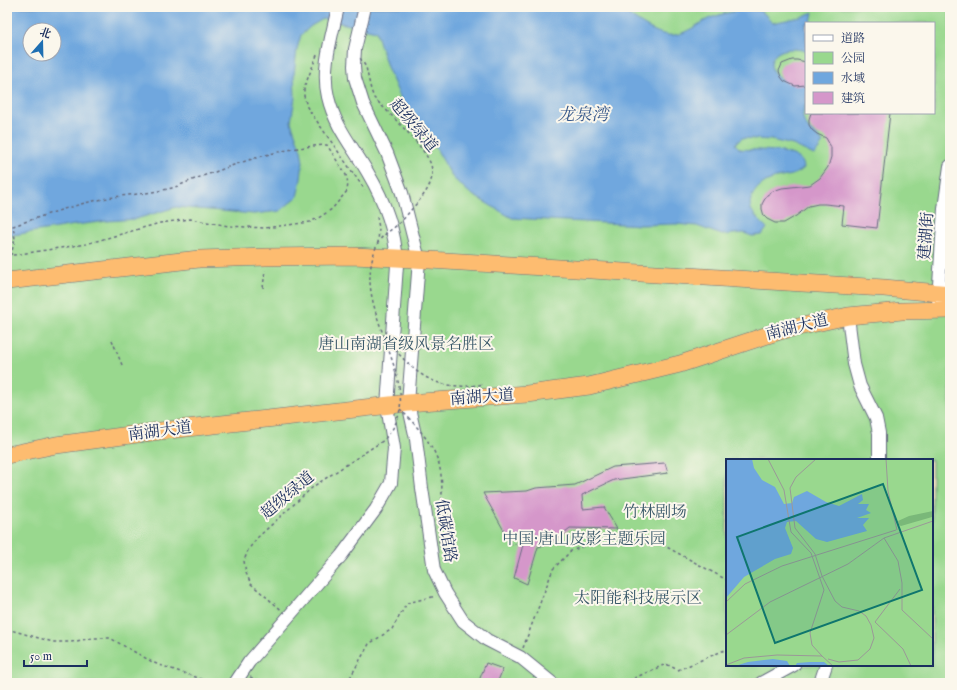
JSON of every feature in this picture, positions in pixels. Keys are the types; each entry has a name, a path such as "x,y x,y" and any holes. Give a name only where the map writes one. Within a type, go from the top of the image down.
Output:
{"highway":[{"path":"7,281 199,259 353,256 884,288 944,302"},
{"name":"南湖大道","path":"7,455 56,445 160,431 527,394 589,386 680,364 780,331 848,316 944,302"}],"street":[{"path":"338,7 326,63 328,96 341,132 368,173 378,192 386,212 396,246 398,406"},
{"path":"238,678 341,556 376,509 391,483 398,406 419,260 402,193 357,88 354,66 355,49 365,7"},
{"name":"建湖街","path":"944,302 944,209 950,166"},
{"path":"848,316 854,364 860,386 876,418 879,434 879,459"},
{"name":"低碳馆路","path":"398,406 416,439 434,570 445,593 463,621 487,640 520,657 552,683"},
{"path":"761,683 792,666"},
{"path":"820,683 826,666"}],"path":[{"name":"超级绿道","path":"285,614 251,584 246,573 244,561 248,550 257,538 314,486 384,440 393,430 398,419 398,406 401,400 398,381 375,310 370,277 378,243 386,233 398,225 428,191 432,179 431,165 422,150 374,98 366,67 360,58"},
{"path":"7,256 86,244 160,223 190,219 229,226 265,228 310,222 332,209 347,191 348,183 346,175 327,145 284,150 258,157 175,187 70,206 13,226 15,239 11,255"},
{"path":"263,288 266,257"},
{"name":"超级绿道","path":"383,334 400,356 424,376 445,385 456,387 468,387 484,384"},
{"path":"112,340 122,366"},
{"path":"398,406 431,446 439,463 442,483 439,541 440,546 447,549"},
{"path":"520,657 553,569 571,550 605,538 663,545 726,579"},
{"path":"347,683 369,644 392,629 407,603 445,593"},
{"path":"7,629 53,642 71,642 94,638 110,638 154,663 213,683"},
{"path":"623,683 666,664 678,670 726,649"},
{"path":"238,678 264,683"}],"green space":[{"name":"唐山南湖省级风景名胜区","path":"7,7 950,7 950,683 7,683"}],"water":[{"name":"龙泉湾","path":"7,7 619,7 645,26 668,35 679,34 708,19 735,11 757,10 762,12 772,23 801,17 813,12 811,22 805,22 805,51 791,49 781,51 774,57 771,64 773,71 779,78 790,82 805,83 805,105 803,119 808,128 823,143 814,155 793,145 771,140 742,138 735,144 740,149 767,150 788,153 796,156 802,161 804,168 800,171 788,176 774,178 766,182 758,188 752,196 750,204 751,209 767,228 762,235 752,236 744,233 722,235 697,226 676,224 641,225 512,218 471,194 453,178 429,136 404,106 387,67 376,31 323,19 311,26 301,35 297,49 294,74 295,97 291,122 301,150 303,162 297,197 280,211 254,214 176,207 136,219 107,221 7,236"}],"building":[{"path":"792,60 805,62 805,85 795,86 784,81 779,71 782,64"},
{"path":"811,114 890,114 877,228 842,224 844,206 818,204 809,206 784,223 775,223 764,216 762,204 767,195 782,188 810,185 820,178 828,167 831,157 831,147 826,138 812,130 809,125"},
{"path":"665,463 668,473 614,480 582,495 583,509 604,507 617,529 570,528 550,544 538,547 527,584 514,578 524,541 512,545 483,493 527,491 536,488 575,485 613,467"},
{"path":"486,663 503,669 497,683 478,683"}],"park label":[{"name":"竹林剧场","path":"655,513"},
{"name":"中国·唐山皮影主题乐园","path":"584,540"},
{"name":"太阳能科技展示区","path":"638,599"}]}
